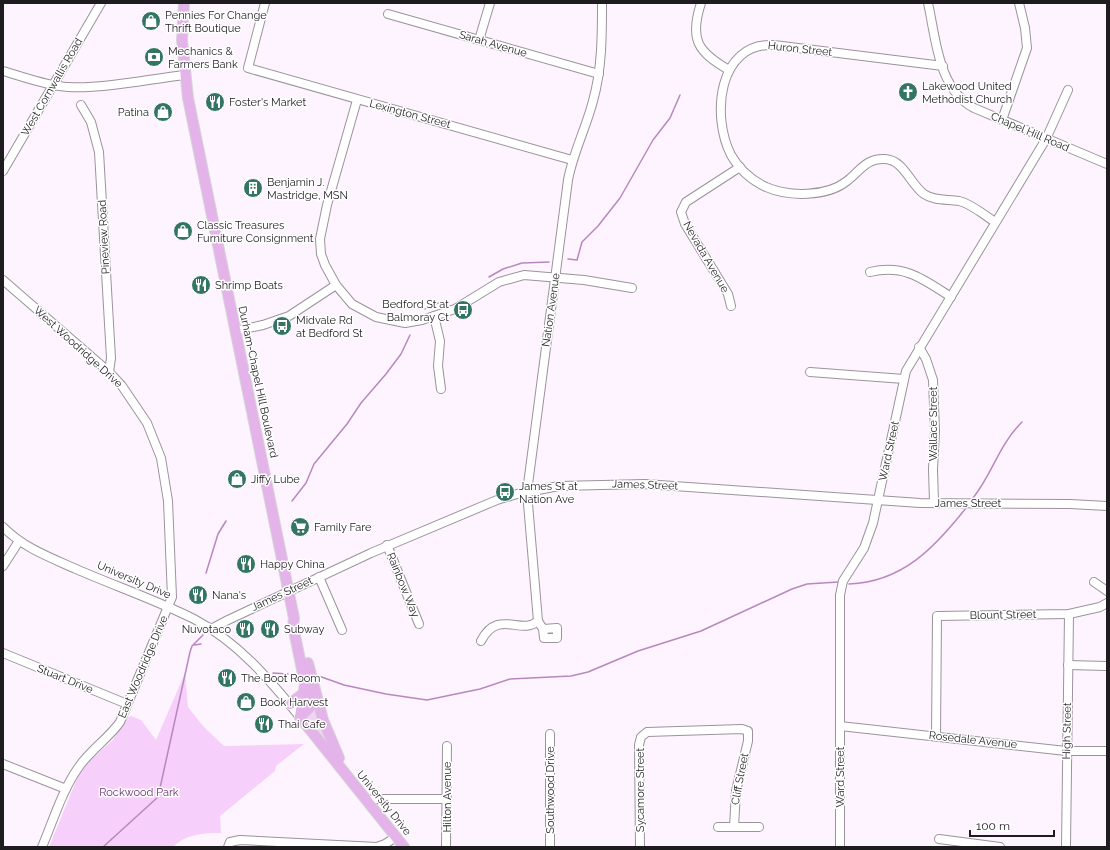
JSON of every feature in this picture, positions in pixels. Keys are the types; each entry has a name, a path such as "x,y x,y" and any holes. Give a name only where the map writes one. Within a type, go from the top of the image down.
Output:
{"main road":[{"name":"Durham-Chapel Hill Boulevard","path":"184,3 182,40 184,75 294,618 294,626 305,680 300,717"},
{"path":"294,618 300,628 327,731 346,774"},
{"path":"300,717 310,707 314,686"},
{"path":"290,704 304,693"},
{"name":"University Drive","path":"300,717 404,847"}],"street":[{"name":"West Cornwallis Road","path":"3,171 101,3"},
{"name":"Lexington Street","path":"265,3 248,68 572,160"},
{"path":"480,40 490,3"},
{"name":"Nation Avenue","path":"538,621 527,492 572,160 591,109 599,74 602,3"},
{"path":"701,3 697,18 698,43 710,59 729,70"},
{"name":"Chapel Hill Road","path":"928,3 943,66 950,87 958,98 974,108 1107,164"},
{"path":"1002,120 1027,48 1025,28 1019,3"},
{"name":"Sarah Avenue","path":"388,14 599,74"},
{"name":"Huron Street","path":"943,66 766,44 753,47 746,51 729,70 723,87 722,123 727,146 740,167 750,178 768,187 792,193 810,193 831,189 842,185 870,161 889,160 900,166 914,187 924,194 933,198 964,203 995,222"},
{"path":"3,71 69,87 184,75"},
{"name":"Ward Street","path":"840,847 839,618 841,588 846,574 868,540 904,379 910,363 1046,139 1068,90"},
{"path":"358,100 321,231 322,258 336,285 352,304 382,319 405,323 434,316 461,306 505,279 530,274 632,288"},
{"name":"Pineview Road","path":"81,105 91,122 99,152 110,358 109,372"},
{"name":"Nevada Avenue","path":"731,306 728,294 685,224 681,212 686,202 740,167"},
{"path":"870,272 886,268 902,271 921,278 951,297"},
{"name":"West Woodridge Drive","path":"3,280 109,372 141,411 153,435 161,458 167,488 170,526 172,597 168,607"},
{"path":"235,331 262,325 289,316 336,285"},
{"path":"434,316 440,341 438,370 441,389"},
{"name":"Wallace Street","path":"919,347 929,366 933,380 935,431 933,469 934,504"},
{"path":"810,372 904,379"},
{"name":"James Street","path":"211,629 387,545 497,500 527,492 572,485 645,484 934,504 1070,504 1107,506"},
{"name":"University Drive","path":"3,527 19,541 40,554 168,607 211,629 251,660 300,717"},
{"path":"3,566 19,541"},
{"name":"Rainbow Way","path":"387,545 419,624"},
{"path":"319,577 342,630"},
{"path":"1094,582 1107,591"},
{"name":"Blount Street","path":"936,736 937,616 1069,614 1100,607 1107,603"},
{"name":"East Woodridge Drive","path":"42,847 66,789 79,766 115,728 127,704 168,607"},
{"name":"High Street","path":"1066,847 1066,751 1069,614"},
{"path":"481,641 486,631 496,625 533,624 538,621 543,628"},
{"name":"Stuart Drive","path":"3,653 127,704"},
{"path":"1068,665 1107,666"},
{"name":"Rosedale Avenue","path":"840,726 1066,751 1107,751"},
{"name":"Cliff Street","path":"643,734 651,731 742,729 748,731 748,741 734,801 734,827"},
{"name":"Southwood Drive","path":"550,734 550,847"},
{"name":"Sycamore Street","path":"640,847 639,745 643,734"},
{"name":"Hilton Avenue","path":"446,746 446,847"},
{"path":"3,764 66,789"},
{"path":"367,801 373,799 447,799"},
{"path":"718,827 759,827"},
{"path":"229,844 240,840 377,847 396,837"},
{"path":"939,839 1000,847"}],"green space":[{"name":"Rockwood Park","path":"185,673 188,707 203,726 224,746 304,744 276,766 275,771 220,816 221,833 195,835 183,839 173,847 49,847 79,774 90,760 112,741 128,717 131,716 141,720 156,740"},
{"path":"316,702 329,744 307,716"}],"waterway":[{"path":"568,259 577,260 582,242 598,226 620,198 653,140 670,118 680,95"},
{"path":"489,277 503,269 522,263 549,262"},
{"path":"425,309 432,304 448,302"},
{"path":"292,501 306,483 314,464 401,354 410,335"},
{"path":"973,498 986,479 1007,440 1022,422"},
{"path":"849,584 868,582 886,577 916,560 930,549 966,508"},
{"path":"206,573 218,534 226,521"},
{"path":"316,675 344,685 386,694 427,700 480,689 510,679 571,676 588,672 638,651 701,631 792,589 807,584 838,582"},
{"path":"103,847 158,797 190,652 192,646 203,635"},
{"path":"194,645 201,644"},
{"path":"273,673 288,674"}],"place":[{"name":"Pennies For Change Thrift Boutique","path":"151,21"},
{"name":"Mechanics & Farmers Bank","path":"154,57"},
{"name":"Lakewood United Methodist Church","path":"908,92"},
{"name":"Foster's Market","path":"215,102"},
{"name":"Patina","path":"163,112"},
{"name":"Benjamin J. Mastridge, MSN","path":"253,188"},
{"name":"Classic Treasures Furniture Consignment","path":"183,231"},
{"name":"Shrimp Boats","path":"201,285"},
{"name":"Bedford St at Balmoray Ct","path":"463,310"},
{"name":"Midvale Rd at Bedford St","path":"282,326"},
{"name":"Jiffy Lube","path":"237,479"},
{"name":"James St at Nation Ave","path":"505,492"},
{"name":"Family Fare","path":"300,527"},
{"name":"Happy China","path":"246,564"},
{"name":"Nana's","path":"198,595"},
{"name":"Nuvotaco","path":"245,629"},
{"name":"Subway","path":"270,629"},
{"name":"The Boot Room","path":"227,678"},
{"name":"Book Harvest","path":"246,702"},
{"name":"Thai Cafe","path":"264,724"}]}
